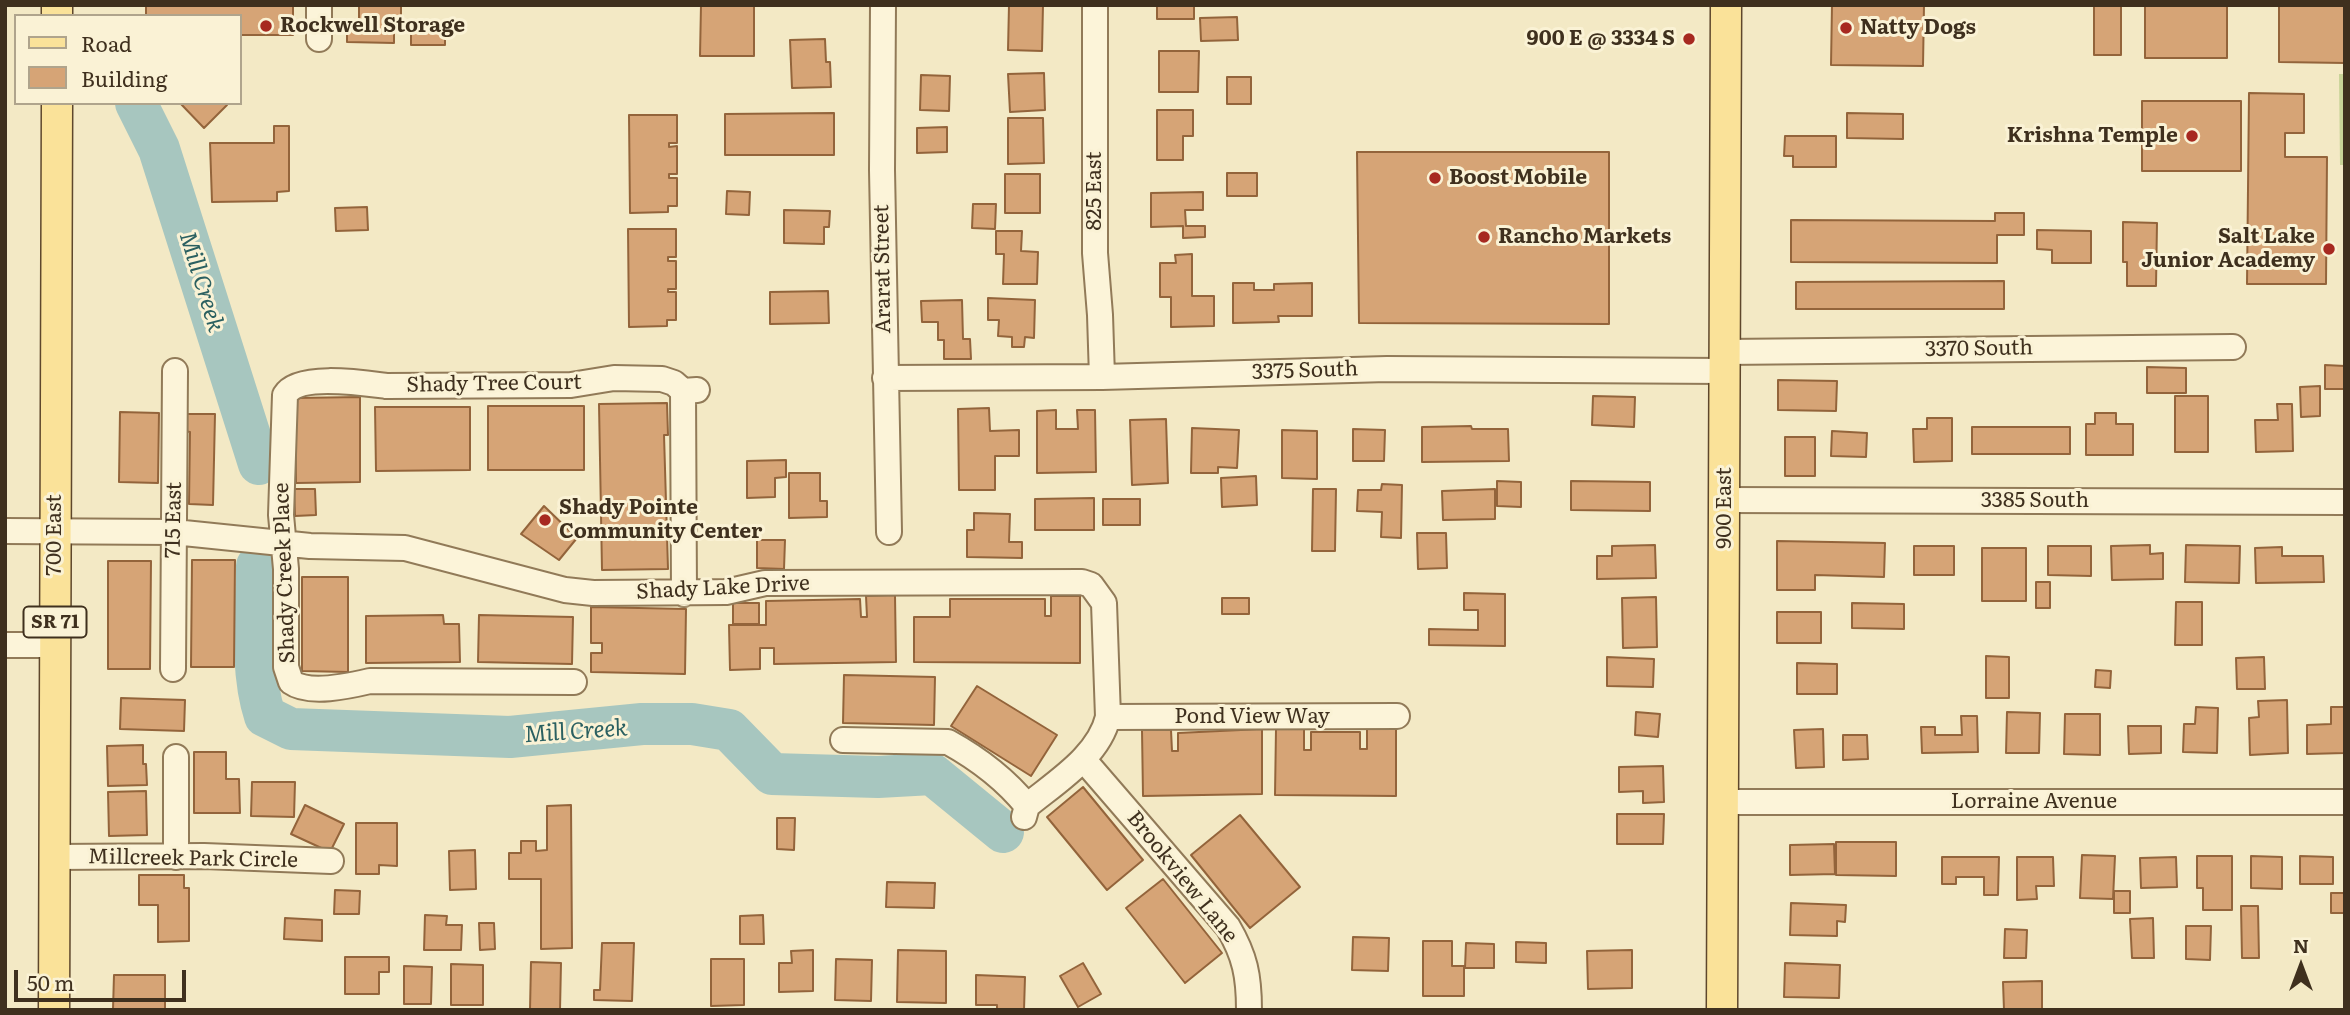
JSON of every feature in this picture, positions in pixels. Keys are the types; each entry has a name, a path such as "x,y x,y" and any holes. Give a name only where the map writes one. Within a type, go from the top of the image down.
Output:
{"main road":[{"name":"900 East","path":"1722,1010 1726,5"},
{"name":"700 East","path":"54,1010 57,105"}],"street":[{"path":"319,5 319,39"},
{"name":"Ararat Street","path":"883,5 882,170 889,532"},
{"name":"825 East","path":"1095,5 1095,253 1102,377"},
{"name":"3370 South","path":"1726,361 2233,347"},
{"name":"3375 South","path":"885,378 1102,377 1726,361"},
{"name":"715 East","path":"173,669 175,371"},
{"name":"Shady Tree Court","path":"289,389 299,384 312,383 356,382 386,386 571,384 614,378 662,379 690,390 684,594"},
{"name":"Shady Creek Place","path":"289,389 283,403 281,516 286,569 286,667 290,682 297,687 344,688 370,681 574,682"},
{"name":"3385 South","path":"1726,500 2345,502"},
{"name":"Shady Lake Drive","path":"5,531 174,531 310,546 405,548 565,590 593,593 726,592 765,583 1082,582 1091,585 1104,603 1108,717"},
{"path":"5,645 55,645"},
{"name":"Pond View Way","path":"1108,717 1397,716"},
{"path":"843,740 948,741 1013,789 1025,811 1083,759 1105,730 1108,717"},
{"path":"176,757 176,856"},
{"name":"Brookview Lane","path":"1083,759 1228,927 1243,956 1249,1010"},
{"name":"Lorraine Avenue","path":"1724,802 2345,802"},
{"name":"Millcreek Park Circle","path":"54,857 176,856 331,861"}],"green space":[{"path":"2339,74 2345,74 2345,165 2340,165"}],"building":[{"name":"Rockwell Storage","path":"146,5 293,5 293,35 242,35 242,14 146,14"},
{"path":"359,5 401,5 401,24 394,24 394,43 347,42 347,26 359,26"},
{"path":"701,5 754,5 754,56 700,56"},
{"path":"1009,5 1043,5 1042,51 1008,50"},
{"path":"1157,5 1194,5 1194,19 1157,19"},
{"path":"1832,5 1924,5 1923,66 1831,65"},
{"path":"2094,5 2121,5 2121,55 2094,55"},
{"path":"2145,5 2227,5 2227,58 2145,58"},
{"path":"2279,5 2345,5 2345,63 2279,62"},
{"path":"1237,17 1238,40 1201,41 1200,18"},
{"path":"411,21 445,22 445,45 411,45"},
{"path":"825,39 826,62 830,62 831,87 792,88 790,40"},
{"path":"1159,51 1199,51 1198,92 1159,92"},
{"path":"1044,73 1045,110 1010,112 1008,74"},
{"path":"921,75 950,76 949,111 920,110"},
{"path":"1227,77 1251,77 1251,104 1227,104"},
{"path":"2249,93 2304,94 2304,133 2285,133 2285,157 2327,157 2326,284 2247,284"},
{"name":"Krishna Temple","path":"2142,101 2241,101 2241,171 2142,171"},
{"path":"182,105 227,105 204,128"},
{"path":"1157,110 1193,110 1193,136 1183,136 1183,160 1157,160"},
{"path":"834,113 834,155 725,155 725,114"},
{"path":"1847,113 1903,114 1903,139 1847,138"},
{"path":"629,115 677,115 677,143 669,143 669,147 677,146 677,174 669,174 669,178 677,178 677,206 668,206 668,212 630,213"},
{"path":"1008,118 1043,118 1044,163 1008,164"},
{"path":"274,126 289,126 289,191 277,192 277,201 212,202 210,143 274,143"},
{"path":"947,127 947,152 917,153 917,128"},
{"path":"1785,136 1836,136 1836,167 1793,167 1793,156 1784,156"},
{"name":"Rancho Markets","path":"1357,152 1609,152 1609,324 1359,323"},
{"path":"1227,173 1257,173 1257,196 1227,196"},
{"path":"1005,174 1040,174 1040,213 1005,213"},
{"path":"727,191 750,192 749,215 726,214"},
{"path":"1203,192 1203,210 1185,210 1186,226 1205,226 1205,237 1183,238 1183,226 1151,227 1151,193"},
{"path":"973,204 996,204 995,229 972,228"},
{"path":"367,207 368,230 336,231 335,208"},
{"path":"784,210 830,211 829,227 824,227 824,244 784,243"},
{"path":"1995,213 2024,213 2024,235 1997,235 1997,263 1791,262 1791,220 1995,221"},
{"path":"2123,222 2157,223 2156,286 2127,286 2127,262 2123,262"},
{"path":"628,229 676,229 676,257 668,257 668,261 676,261 676,289 668,289 668,292 676,292 676,320 667,320 667,326 629,327"},
{"path":"2037,230 2091,231 2091,263 2052,263 2052,250 2037,249"},
{"path":"996,231 1022,231 1021,251 1038,252 1037,284 1003,284 1004,254 996,254"},
{"path":"1192,254 1192,296 1214,296 1214,326 1171,327 1171,297 1160,297 1160,263 1176,263 1175,255"},
{"path":"2004,281 2004,309 1796,309 1796,282"},
{"path":"1233,283 1254,283 1254,290 1274,290 1274,284 1312,283 1312,316 1278,316 1279,322 1233,323"},
{"path":"828,291 829,323 770,324 770,292"},
{"path":"988,298 1035,300 1034,338 1025,337 1024,347 1012,347 1012,337 998,336 999,320 988,320"},
{"path":"962,300 963,339 970,339 971,359 944,359 944,340 938,340 938,322 922,322 921,301"},
{"path":"2325,365 2345,366 2345,389 2325,389"},
{"path":"2147,367 2186,368 2186,393 2147,393"},
{"path":"1778,380 1837,381 1836,411 1778,410"},
{"path":"2320,386 2320,416 2301,417 2300,387"},
{"path":"1593,396 1635,397 1634,427 1592,425"},
{"path":"2175,396 2208,396 2208,452 2175,452"},
{"path":"360,397 360,482 296,483 295,398"},
{"path":"667,403 668,435 664,435 668,569 602,570 599,404"},
{"path":"2277,404 2292,404 2293,451 2256,452 2255,420 2278,420"},
{"path":"488,406 584,406 584,470 488,470"},
{"path":"375,407 470,407 470,470 376,471"},
{"path":"989,408 990,431 1019,430 1019,456 995,456 995,490 959,490 958,409"},
{"path":"1056,410 1056,429 1078,429 1077,410 1095,410 1096,472 1037,473 1037,411"},
{"path":"120,412 159,413 158,483 119,482"},
{"path":"2095,413 2116,413 2116,424 2133,424 2133,455 2086,455 2086,424 2095,424"},
{"path":"184,414 215,414 213,505 189,504 190,432 184,431"},
{"path":"1927,418 1952,418 1952,461 1914,462 1913,429 1927,429"},
{"path":"1166,419 1168,483 1132,485 1130,420"},
{"path":"1471,426 1472,429 1508,429 1509,461 1422,462 1422,427"},
{"path":"1972,427 2070,427 2070,454 1972,454"},
{"path":"1192,428 1239,430 1237,468 1218,467 1218,473 1191,473"},
{"path":"1353,429 1385,430 1384,461 1353,461"},
{"path":"1282,430 1317,431 1317,479 1282,478"},
{"path":"1832,431 1867,433 1866,457 1831,456"},
{"path":"1785,437 1815,437 1815,476 1785,476"},
{"path":"786,460 786,477 775,478 775,497 747,498 747,461"},
{"path":"789,473 820,473 820,501 827,501 827,517 789,518"},
{"path":"1256,476 1257,505 1222,507 1221,478"},
{"path":"1497,481 1521,482 1521,507 1497,506"},
{"path":"1571,481 1650,482 1650,511 1571,510"},
{"path":"1382,484 1402,485 1401,538 1381,537 1382,512 1357,511 1358,490 1381,490"},
{"path":"294,489 315,489 316,515 295,516"},
{"path":"1313,489 1336,489 1335,551 1312,551"},
{"path":"1495,489 1495,519 1443,520 1442,491"},
{"path":"1094,498 1094,530 1035,530 1035,499"},
{"path":"1103,499 1140,499 1140,525 1103,525"},
{"name":"Shady Pointe Community Center","path":"544,506 577,538 559,560 521,534"},
{"path":"974,513 1010,514 1009,542 1022,542 1022,558 967,557 967,530 974,530"},
{"path":"1417,533 1446,533 1447,568 1418,569"},
{"path":"757,540 785,540 784,569 757,568"},
{"path":"1777,541 1885,543 1884,577 1815,575 1815,590 1777,590"},
{"path":"1655,545 1656,578 1597,579 1597,556 1612,556 1612,546"},
{"path":"2150,545 2150,554 2163,553 2163,579 2112,580 2111,546"},
{"path":"2186,545 2240,546 2239,583 2185,582"},
{"path":"1914,546 1954,546 1954,575 1914,575"},
{"path":"2048,546 2091,546 2091,576 2048,575"},
{"path":"2282,547 2282,556 2323,556 2324,582 2256,583 2255,548"},
{"path":"1982,548 2026,548 2026,601 1982,601"},
{"path":"192,560 235,560 234,667 191,667"},
{"path":"108,561 151,561 150,669 108,669"},
{"path":"302,577 348,577 348,672 302,671"},
{"path":"2036,582 2050,582 2050,608 2036,608"},
{"path":"1464,593 1505,594 1505,646 1429,645 1429,629 1478,630 1478,610 1464,610"},
{"path":"895,595 896,662 774,664 774,648 760,648 760,669 730,670 729,625 766,625 766,601 860,599 861,617 867,617 866,596"},
{"path":"1051,596 1080,596 1080,663 914,662 914,617 950,617 950,599 1045,599 1045,616 1051,616"},
{"path":"1656,597 1657,647 1623,648 1622,598"},
{"path":"1222,598 1249,598 1249,614 1222,614"},
{"path":"2176,602 2202,602 2202,645 2175,645"},
{"path":"733,603 759,603 759,624 733,624"},
{"path":"1852,603 1904,604 1904,629 1852,628"},
{"path":"591,607 686,609 685,674 591,672 591,653 602,653 602,643 591,643"},
{"path":"1777,612 1821,612 1821,643 1777,643"},
{"path":"443,615 444,624 459,624 460,662 366,663 366,616"},
{"path":"479,615 573,617 572,664 478,662"},
{"path":"1986,656 2009,657 2009,698 1986,698"},
{"path":"1607,657 1654,659 1653,687 1607,686"},
{"path":"2264,657 2265,689 2237,689 2236,658"},
{"path":"1797,663 1837,664 1837,694 1797,694"},
{"path":"2096,670 2111,671 2110,688 2095,687"},
{"path":"844,675 935,677 934,725 843,723"},
{"path":"977,686 1057,735 1031,776 951,726"},
{"path":"121,698 185,700 184,731 120,729"},
{"path":"2287,700 2288,753 2250,755 2249,718 2259,717 2258,701"},
{"path":"2196,707 2218,708 2217,753 2183,752 2184,724 2195,724"},
{"path":"2331,707 2345,707 2345,753 2307,754 2307,725 2331,724"},
{"path":"1636,712 1660,714 1658,737 1635,735"},
{"path":"2007,712 2040,713 2039,753 2006,753"},
{"path":"2065,714 2100,714 2100,755 2064,754"},
{"path":"1961,716 1977,716 1978,752 1922,753 1921,727 1935,727 1935,735 1962,735"},
{"path":"2128,726 2161,726 2161,753 2129,754"},
{"path":"1367,728 1396,728 1396,796 1275,795 1276,729 1304,729 1304,750 1311,750 1311,732 1360,732 1360,749 1367,749"},
{"path":"1262,729 1262,794 1143,796 1142,730 1171,730 1172,751 1178,751 1178,733"},
{"path":"1823,729 1824,767 1796,768 1794,730"},
{"path":"1843,735 1867,735 1868,759 1843,760"},
{"path":"143,745 147,785 108,786 107,746"},
{"path":"194,752 226,752 226,779 239,779 240,813 194,813"},
{"path":"1663,766 1664,802 1643,803 1643,791 1619,792 1619,767"},
{"path":"252,782 295,782 294,817 251,816"},
{"path":"1083,787 1143,860 1107,890 1047,817"},
{"path":"146,791 147,835 109,836 108,792"},
{"path":"305,805 344,824 330,852 291,834"},
{"path":"571,805 572,948 541,949 541,879 509,879 509,853 521,853 521,841 536,841 536,851 547,850 547,806"},
{"path":"1617,814 1664,814 1663,844 1617,844"},
{"path":"1240,815 1300,887 1250,928 1191,855"},
{"path":"777,818 795,818 794,850 777,849"},
{"path":"356,823 397,823 397,866 379,865 379,874 356,874"},
{"path":"1836,842 1896,842 1896,876 1836,875"},
{"path":"1834,844 1835,874 1790,875 1790,845"},
{"path":"475,850 476,889 450,890 449,851"},
{"path":"2082,855 2115,856 2113,899 2080,898"},
{"path":"2197,856 2232,856 2232,910 2203,910 2203,888 2197,888"},
{"path":"2251,856 2282,857 2282,889 2251,888"},
{"path":"2300,856 2333,857 2333,884 2300,884"},
{"path":"1942,857 1999,857 1998,895 1984,895 1984,877 1956,877 1956,884 1942,884"},
{"path":"2017,857 2053,857 2054,886 2036,886 2037,899 2017,900"},
{"path":"2176,857 2177,887 2141,888 2140,858"},
{"path":"139,875 184,875 184,888 189,888 189,941 158,942 158,905 139,905"},
{"path":"1163,879 1222,953 1185,983 1126,908"},
{"path":"887,882 935,883 934,908 886,907"},
{"path":"335,890 360,891 359,914 334,914"},
{"path":"2114,891 2130,891 2130,913 2114,913"},
{"path":"2331,893 2345,893 2344,913 2331,913"},
{"path":"1791,903 1846,905 1845,922 1837,921 1837,936 1790,935"},
{"path":"2241,906 2258,906 2259,958 2242,958"},
{"path":"425,915 447,916 446,925 462,925 461,950 424,950"},
{"path":"763,915 764,944 740,944 740,916"},
{"path":"285,918 322,920 322,941 284,939"},
{"path":"2153,918 2154,958 2132,958 2130,919"},
{"path":"479,923 494,923 495,949 480,950"},
{"path":"2186,926 2211,926 2210,960 2186,959"},
{"path":"2005,929 2027,930 2026,958 2004,958"},
{"path":"1353,937 1389,938 1388,971 1352,970"},
{"path":"1423,941 1452,941 1452,966 1464,966 1464,996 1423,996"},
{"path":"1516,942 1546,943 1546,963 1516,962"},
{"path":"602,943 634,943 632,1001 594,1000 594,990 600,990"},
{"path":"1466,943 1494,944 1494,968 1465,968"},
{"path":"813,950 813,991 779,992 779,963 792,963 791,951"},
{"path":"898,950 946,951 946,1003 897,1002"},
{"path":"1632,950 1632,988 1588,989 1587,951"},
{"path":"345,957 389,957 389,972 379,972 379,994 345,994"},
{"path":"711,959 744,959 744,1005 711,1006"},
{"path":"836,959 872,960 871,1001 835,1000"},
{"path":"531,962 561,963 560,1010 530,1010"},
{"path":"1083,963 1101,994 1078,1007 1060,976"},
{"path":"1785,963 1840,965 1839,998 1784,997"},
{"path":"451,964 483,965 483,1005 451,1005"},
{"path":"404,966 432,967 431,1004 404,1004"},
{"path":"114,975 165,975 165,1010 113,1009"},
{"path":"976,975 1025,977 1024,1010 997,1010 997,1005 976,1005"},
{"path":"2042,981 2042,1010 2004,1010 2003,982"}],"waterway":[{"name":"Mill Creek","path":"137,105 159,149 259,464"},
{"name":"Mill Creek","path":"257,566 255,642 260,699 265,716 291,729 510,737 642,724 692,724 729,730 772,774 878,777 932,774 1003,832"}],"place":[{"name":"Rockwell Storage","path":"266,26"},
{"name":"Natty Dogs","path":"1846,28"},
{"name":"900 E @ 3334 S","path":"1689,39"},
{"name":"Krishna Temple","path":"2192,136"},
{"name":"Boost Mobile","path":"1435,178"},
{"name":"Rancho Markets","path":"1484,237"},
{"name":"Salt Lake Junior Academy","path":"2329,249"},
{"name":"Shady Pointe Community Center","path":"545,520"}]}
